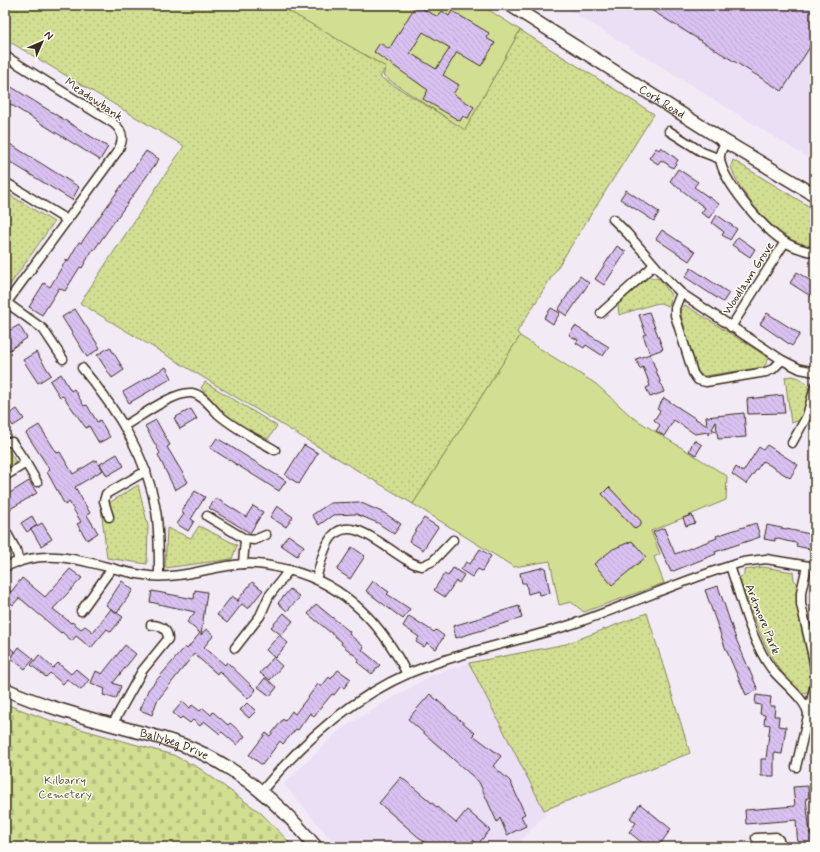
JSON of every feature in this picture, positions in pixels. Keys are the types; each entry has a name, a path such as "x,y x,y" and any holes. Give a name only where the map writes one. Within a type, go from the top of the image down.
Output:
{"main road":[{"name":"Cork Road","path":"510,5 726,142 815,195"},
{"name":"Ballybeg Drive","path":"5,689 54,708 194,749 222,765 261,792 291,819 316,847"}],"street":[{"name":"Meadowbank","path":"5,56 113,123 121,133 122,140 119,148 6,304 43,329 63,359"},
{"path":"669,131 702,152 720,159 720,151 726,142"},
{"name":"Woodlawn Grove","path":"720,159 727,174 747,206 770,232 785,242 815,253"},
{"path":"5,182 67,220"},
{"name":"Woodlawn Grove","path":"613,219 681,293 782,360 800,369 815,372"},
{"name":"Woodlawn Grove","path":"731,327 785,242"},
{"path":"601,313 654,265"},
{"path":"681,293 675,308 675,315 693,372 698,380 706,382 766,372 773,369 782,360"},
{"path":"82,368 103,394 124,426 146,471 157,519 158,576"},
{"path":"792,443 807,416 815,386"},
{"path":"124,426 172,398 193,393 203,399 222,418 275,450"},
{"path":"5,442 12,442 37,482"},
{"path":"5,476 26,463"},
{"path":"109,517 105,504 106,494 146,471"},
{"path":"207,516 245,539 254,540 266,535"},
{"path":"5,530 16,550 19,562"},
{"path":"316,579 328,543 333,535 341,530 359,530 411,562 422,566 433,560 453,540"},
{"path":"243,564 245,539"},
{"path":"5,567 19,562 46,558 68,557 112,568 158,576 184,575 243,564 267,565 289,570 316,579 340,592 364,611 384,635 407,674"},
{"path":"261,792 291,757 325,725 367,695 407,674 449,658 568,626 730,566 760,558 811,567 801,592 800,604 815,666"},
{"name":"Ardmore Park","path":"730,566 762,654 780,679 805,704 808,710 808,716"},
{"path":"81,611 112,568"},
{"path":"235,648 260,616 269,596 289,570"},
{"path":"112,725 142,671 168,639 168,634 163,628 150,625"},
{"path":"796,767 815,683"},
{"path":"756,838 776,837 779,840 780,847"}],"shaded area":[{"path":"561,5 815,5 815,162"},
{"path":"469,663 546,813 516,847 337,847 284,784 341,729 431,675"}],"green space":[{"path":"5,5 279,5 386,67 380,77 465,129 520,30 654,114 517,332 520,336 413,504 80,303 184,146 5,39"},
{"path":"481,5 520,30 465,130 383,76 386,67 280,6"},
{"path":"733,160 815,210 815,247 801,244 787,237 777,230 757,210 748,199 735,176 731,166"},
{"path":"5,192 54,222 5,292"},
{"path":"649,277 660,279 671,295 670,304 668,306 660,303 654,304 619,315 618,304"},
{"path":"685,305 769,358 764,367 704,376 699,374 696,370 680,311"},
{"path":"520,336 596,384 632,417 727,476 726,500 651,531 660,554 654,557 664,583 584,612 571,602 559,605 550,561 514,567 413,504"},
{"path":"793,376 806,383 809,394 801,420 791,423 785,377"},
{"path":"205,382 277,426 268,439 233,423 201,388"},
{"path":"7,448 17,464 5,471 5,450"},
{"path":"138,485 148,526 147,564 107,558 101,508"},
{"path":"199,526 237,545 232,559 165,568 167,528 191,538"},
{"path":"763,567 793,572 794,580 798,584 798,609 809,663 810,691 803,693 790,682 771,656 763,641 739,578 744,575 744,570"},
{"path":"647,613 690,753 544,810 469,663 566,644"},
{"name":"Kilbarry Cemetery","path":"5,704 52,721 173,755 199,768 261,813 289,842 289,847 5,847"}],"building":[{"path":"416,5 438,17 442,11 449,16 452,11 489,33 486,38 495,43 481,66 457,52 443,75 459,85 453,94 474,107 468,118 463,116 460,121 423,99 428,90 374,52 380,43 389,49","holes":["423,32 450,48 436,69 410,53"]},
{"path":"643,5 815,5 815,39 782,91"},
{"path":"5,83 108,147 100,160 5,101"},
{"path":"5,141 79,187 72,200 5,159"},
{"path":"661,147 678,160 673,168 661,160 658,164 649,158 656,148 659,150"},
{"path":"146,151 159,159 94,250 93,249 82,268 80,267 65,291 59,288 42,315 29,307 44,283 50,287 66,260 68,261 79,242 81,243"},
{"path":"678,169 698,182 694,187 719,204 709,218 701,213 705,208 670,181"},
{"path":"626,190 659,212 654,221 620,199"},
{"path":"717,215 737,229 730,240 722,235 724,232 712,223"},
{"path":"662,230 695,252 689,261 656,239"},
{"path":"738,237 755,249 750,257 732,245"},
{"path":"617,246 626,252 604,285 595,279"},
{"path":"691,268 729,293 723,302 685,277"},
{"path":"797,272 815,284 815,293 812,297 790,283"},
{"path":"580,276 589,283 567,316 558,310"},
{"path":"551,308 560,313 553,324 544,318"},
{"path":"75,309 100,348 87,357 62,317"},
{"path":"649,312 663,349 650,354 643,335 646,334 639,315"},
{"path":"767,313 800,334 792,346 760,324"},
{"path":"19,325 27,338 5,353 5,333"},
{"path":"575,326 609,347 603,356 586,345 584,348 576,343 578,340 569,335"},
{"path":"110,347 124,370 112,378 97,355"},
{"path":"36,352 51,375 38,383 23,360"},
{"path":"650,354 664,392 650,397 646,388 650,386 647,377 643,367 640,369 636,359"},
{"path":"166,367 172,378 129,403 123,392"},
{"path":"61,374 71,391 74,389 84,406 87,405 97,422 100,420 110,437 99,443 89,426 86,428 63,396 60,397 50,381"},
{"path":"783,395 785,413 748,414 747,399"},
{"path":"664,398 707,426 706,417 744,413 746,437 718,439 716,422 712,429 716,431 710,432 708,435 708,432 695,434 674,420 664,436 656,431 660,425 654,420 660,411 657,409"},
{"path":"17,409 24,419 13,426 11,423 5,427 5,417"},
{"path":"191,409 197,419 180,429 174,418"},
{"path":"156,420 170,445 167,447 188,482 175,490 158,455 160,453 145,426"},
{"path":"39,425 57,453 60,452 73,474 96,460 103,470 75,487 90,513 87,515 98,533 87,540 77,524 81,522 69,502 65,505 47,472 50,470 26,433"},
{"path":"217,438 286,481 279,491 210,448"},
{"path":"694,440 702,445 696,455 689,451"},
{"path":"304,445 318,453 299,484 285,475"},
{"path":"767,445 798,465 790,478 763,461 746,484 732,474 736,467 743,472 759,447 763,450"},
{"path":"117,454 124,466 107,476 100,464"},
{"path":"29,481 37,493 5,512 5,496"},
{"path":"609,487 641,521 641,525 635,529 602,494"},
{"path":"195,491 205,497 191,519 194,521 188,531 177,524 184,514 181,512"},
{"path":"216,498 246,517 253,506 263,512 250,533 209,508"},
{"path":"359,502 384,513 401,524 394,534 378,523 356,514 333,515 319,525 312,515 330,503"},
{"path":"277,506 293,517 286,527 270,517"},
{"path":"692,515 695,523 686,526 683,518"},
{"path":"32,516 37,525 27,532 21,523"},
{"path":"424,518 438,527 423,550 409,541"},
{"path":"42,523 52,539 41,546 31,529"},
{"path":"756,523 760,537 715,552 716,554 671,572 653,532 664,528 675,554 717,538 716,536"},
{"path":"767,525 810,534 810,536 815,537 815,550 796,546 797,543 775,538 775,541 764,539"},
{"path":"288,535 304,546 297,556 281,545"},
{"path":"632,541 646,557 612,585 594,564 613,549"},
{"path":"352,547 365,556 350,579 337,570"},
{"path":"480,549 491,556 482,571 478,569 472,577 461,570 466,562 470,564"},
{"path":"545,567 550,593 539,595 538,591 528,594 526,583 522,583 520,573"},
{"path":"453,568 464,575 459,583 456,581 445,597 434,590 444,574 448,576"},
{"path":"70,569 82,578 53,609 81,629 85,626 93,632 111,609 123,617 111,632 107,629 91,648 76,636 72,641 19,598 13,605 5,598 5,587 11,592 22,578 45,597"},
{"path":"122,581 133,590 117,613 106,605"},
{"path":"373,581 389,592 387,594 410,609 403,619 366,591"},
{"path":"252,582 263,590 248,609 242,604 227,623 217,615 232,596 238,600"},
{"path":"718,586 736,639 758,690 746,695 725,647 705,590"},
{"path":"290,589 300,597 287,611 278,603"},
{"path":"195,590 207,592 201,635 206,629 214,635 204,647 225,665 227,662 256,690 248,699 219,671 217,674 194,654 157,701 152,715 140,710 148,690 185,647 187,649 200,633 187,622 195,612 150,602 152,591 194,599"},
{"path":"316,604 350,632 349,634 364,647 362,650 380,665 372,674 357,662 359,659 341,644 342,642 308,614"},
{"path":"519,606 522,618 456,638 453,626"},
{"path":"284,613 293,621 281,635 271,627"},
{"path":"409,616 434,632 436,630 444,636 436,649 427,643 424,647 416,642 419,637 403,626"},
{"path":"279,635 288,643 275,658 266,650"},
{"path":"5,644 15,652 5,665"},
{"path":"125,645 136,654 113,683 121,686 116,699 103,695 105,689 91,683 96,671 102,674"},
{"path":"19,647 34,659 25,669 11,658"},
{"path":"39,655 53,668 58,663 71,674 76,669 89,680 81,690 67,679 63,684 50,673 46,677 31,665"},
{"path":"273,658 282,666 270,680 260,673"},
{"path":"338,670 351,679 344,688 341,686 334,695 332,694 314,716 310,713 298,730 296,729 283,744 280,741 262,765 249,755 266,733 270,736 283,719 285,721 292,711 295,714 318,684 321,687 329,677 331,679"},
{"path":"265,678 277,687 270,696 258,687"},
{"path":"430,694 475,733 473,735 501,756 493,766 510,781 525,814 521,816 526,826 507,835 500,818 497,822 479,782 408,719"},
{"path":"756,695 771,697 770,706 775,706 774,716 779,716 778,726 786,727 782,754 774,753 774,776 761,776 761,759 766,759 770,725 764,724 765,715 760,714 761,705 755,704"},
{"path":"183,701 190,708 192,705 200,711 203,708 211,715 213,712 228,725 230,723 245,736 237,745 222,732 220,734 204,721 200,726 193,720 190,723 182,717 180,719 173,713"},
{"path":"247,703 256,711 249,718 240,710"},
{"path":"401,777 456,823 467,810 490,830 477,845 473,840 467,847 430,847 379,803"},
{"path":"808,786 809,798 806,798 810,834 812,834 813,846 798,847 796,820 746,824 745,810 795,806 793,787"},
{"path":"640,804 671,829 658,847 647,847 629,832 636,823 630,818"}]}
